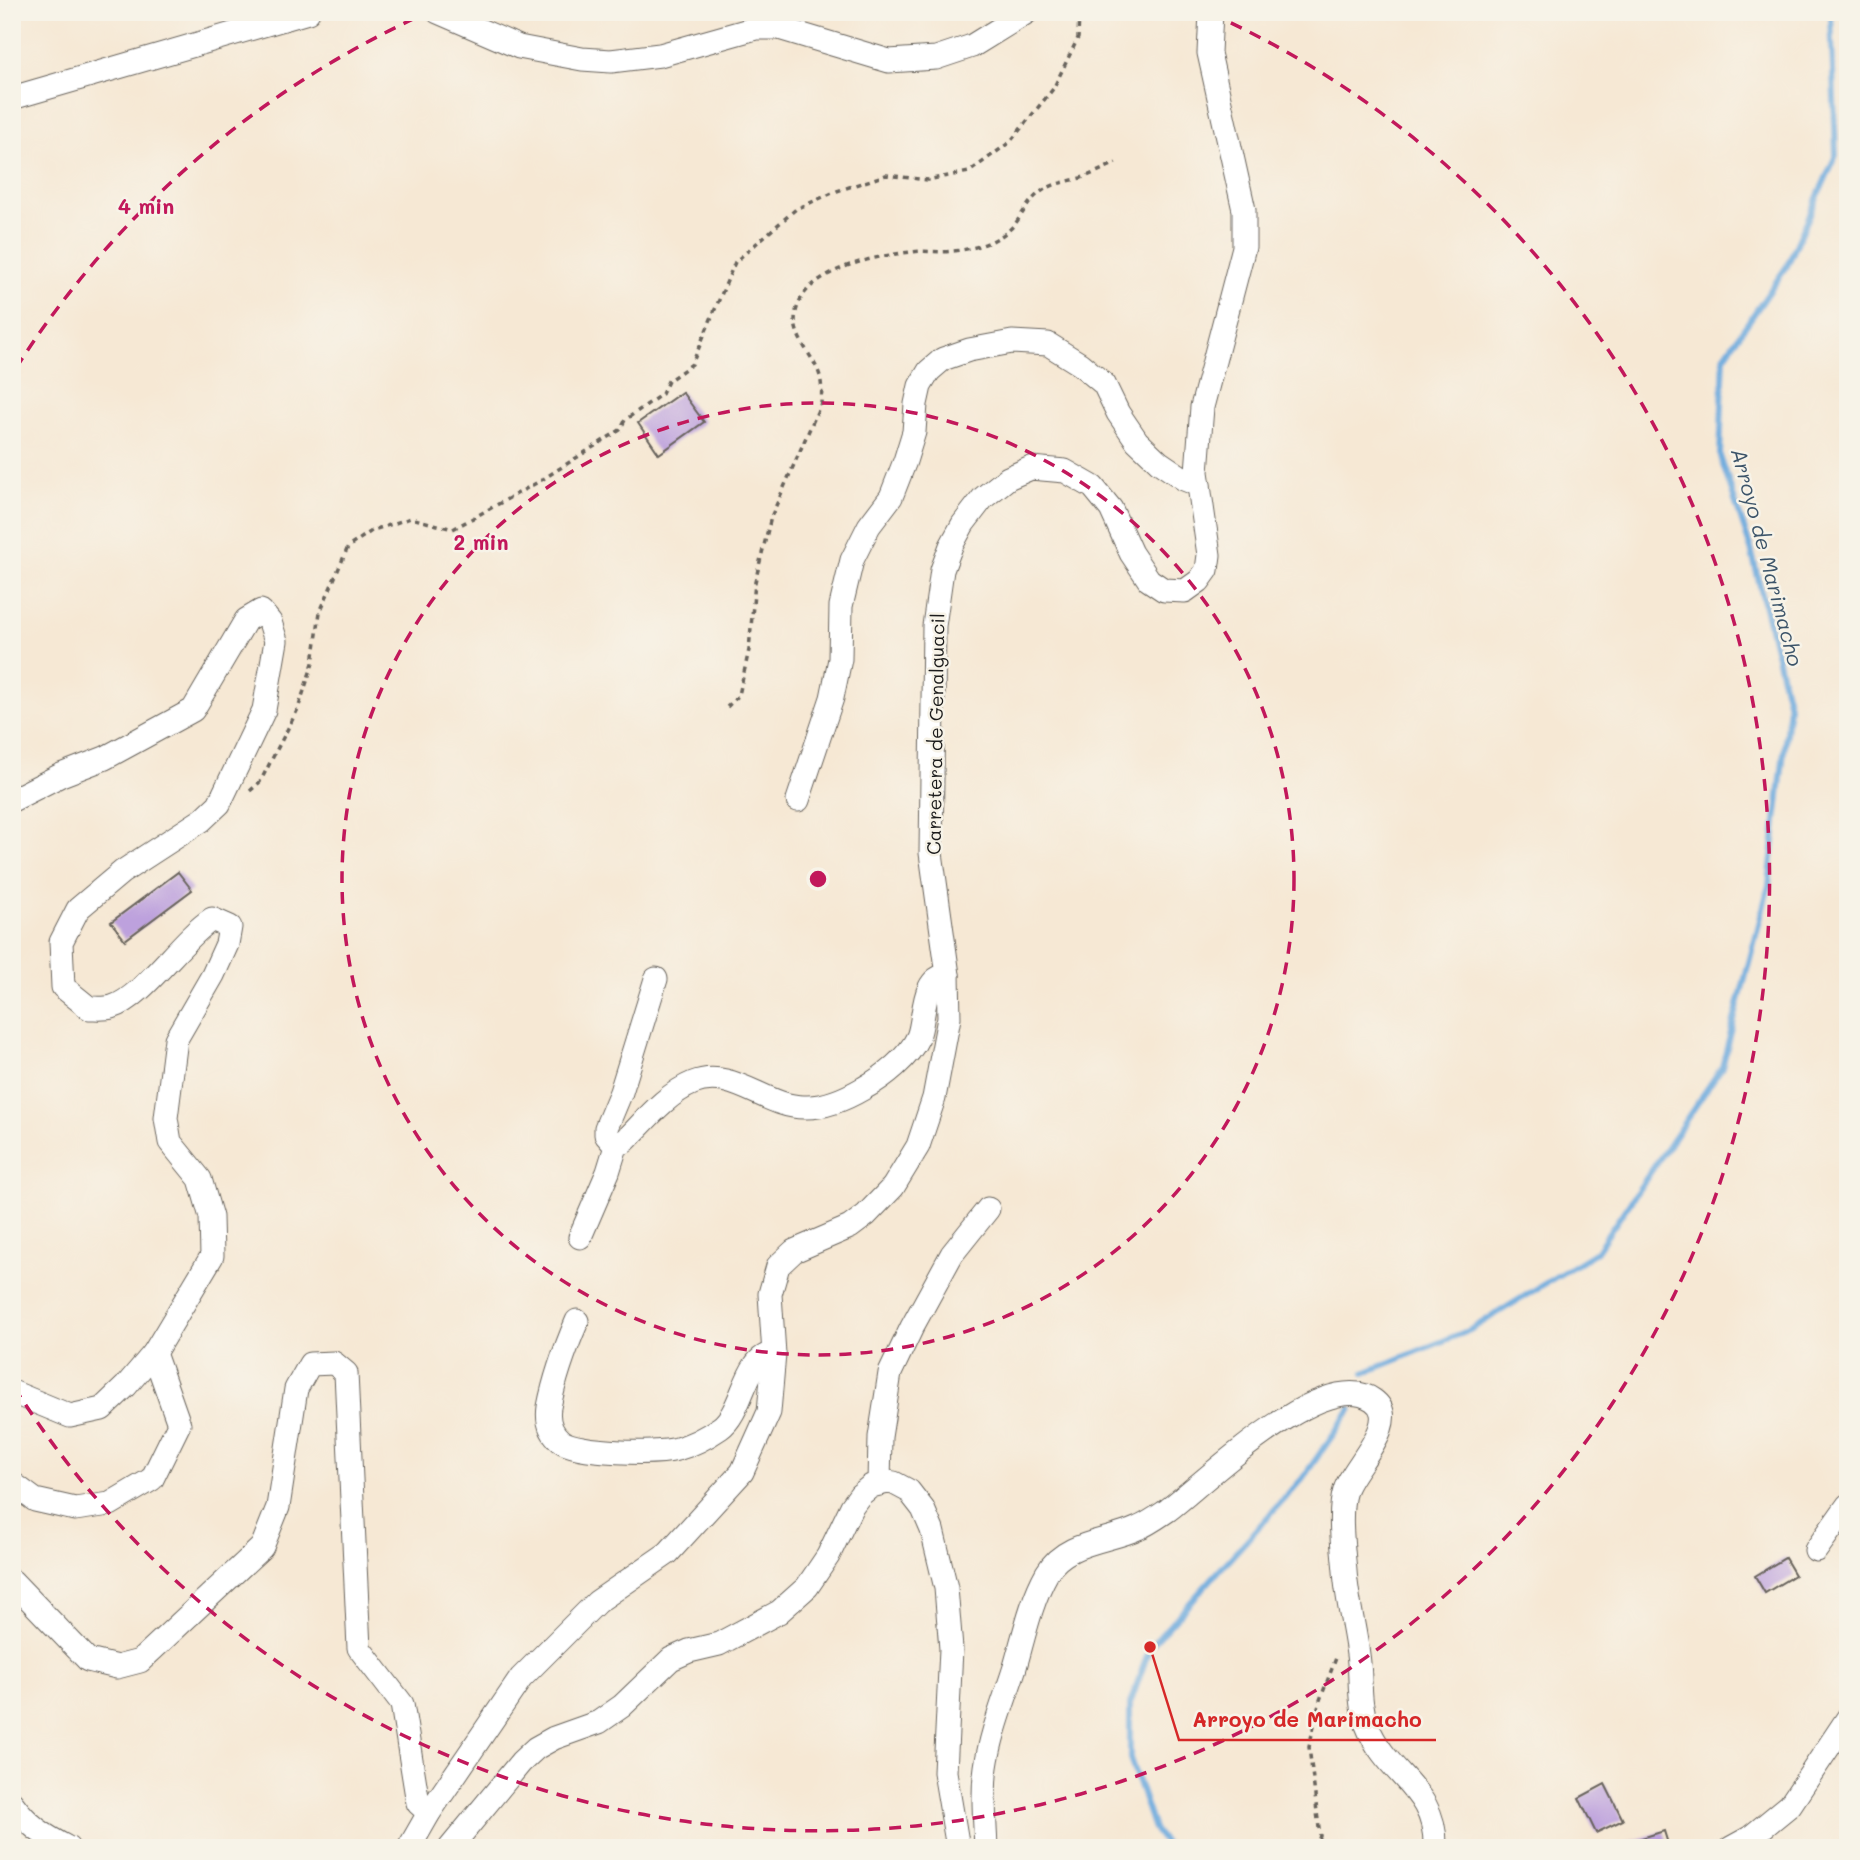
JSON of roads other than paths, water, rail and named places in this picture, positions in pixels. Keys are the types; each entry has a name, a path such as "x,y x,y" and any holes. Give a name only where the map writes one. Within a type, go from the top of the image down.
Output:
{"street":[{"path":"12,98 308,12"},
{"path":"438,12 519,47 582,59 611,61 660,55 756,28 779,28 889,61 936,58 972,46 1027,12"},
{"name":"Carretera de Genalguacil","path":"409,1848 429,1813 521,1678 597,1602 668,1553 742,1472 769,1412 774,1354 770,1294 778,1266 794,1251 850,1227 866,1215 893,1187 918,1146 934,1098 949,1018 948,975 930,853 934,626 942,570 951,546 983,498 1008,478 1031,468 1065,471 1093,487 1111,509 1131,553 1149,580 1164,590 1185,591 1199,581 1207,570 1209,555 1197,472 1202,407 1244,247 1244,211 1209,52 1211,12"},
{"path":"798,800 832,698 840,659 842,597 852,560 870,526 891,497 914,432 920,386 929,371 943,359 969,350 1012,342 1048,344 1080,364 1104,384 1118,414 1137,441 1159,462 1184,479 1199,485"},
{"path":"12,800 61,775 105,758 193,710 246,620 261,611 270,622 276,641 264,710 219,804 202,820 122,872 78,909 61,942 63,987 89,1009 112,1007 130,998 197,929 212,919 230,927 227,944 213,975 176,1039 166,1118 170,1142 200,1179 211,1217 212,1256 154,1353 102,1409 69,1416 12,1392"},
{"path":"656,979 621,1092 606,1128 608,1138 617,1143 624,1142 678,1092 690,1084 704,1080 719,1079 773,1100 804,1107 836,1102 866,1087 898,1063 918,1037 930,987 937,978 948,975"},
{"path":"580,1237 608,1172 617,1143"},
{"path":"878,1483 880,1437 890,1373 952,1254 988,1209"},
{"path":"577,1321 559,1362 548,1416 554,1435 572,1447 638,1454 675,1450 700,1440 723,1426 736,1411 755,1363 763,1356 774,1354"},
{"path":"12,1483 35,1500 75,1509 110,1504 152,1479 179,1424 154,1353"},
{"path":"12,1581 88,1660 117,1667 140,1661 262,1547 278,1507 296,1390 310,1364 334,1363 346,1373 359,1648 401,1704 418,1804 429,1813"},
{"path":"986,1848 986,1767 1032,1612 1048,1572 1065,1554 1138,1528 1167,1510 1261,1434 1298,1410 1342,1394 1354,1393 1372,1399 1381,1409 1383,1422 1371,1449 1354,1471 1345,1489 1342,1508 1345,1573 1359,1662 1360,1693 1366,1722 1376,1746 1422,1798 1431,1813 1436,1830 1435,1848"},
{"path":"450,1848 521,1762 536,1748 554,1738 599,1722 622,1706 671,1660 689,1651 719,1644 779,1612 807,1587 828,1556 860,1494 878,1483 894,1483 909,1492 923,1509 932,1530 946,1588 951,1649 945,1772 958,1848"},
{"path":"1816,1550 1848,1505"},
{"path":"1731,1848 1751,1837 1790,1805 1848,1718"},
{"path":"12,1803 25,1822 68,1848"}],"waterway":[{"name":"Arroyo de Marimacho","path":"1364,1373 1470,1330 1596,1252 1722,1067 1769,885 1789,706 1751,549 1720,456 1724,357 1787,266 1836,155 1831,12"},
{"name":"Arroyo de Marimacho","path":"1168,1848 1154,1829 1130,1758 1130,1704 1150,1647 1302,1479 1351,1409"}],"place":[{"name":"Arroyo de Marimacho","path":"1150,1647"}]}
